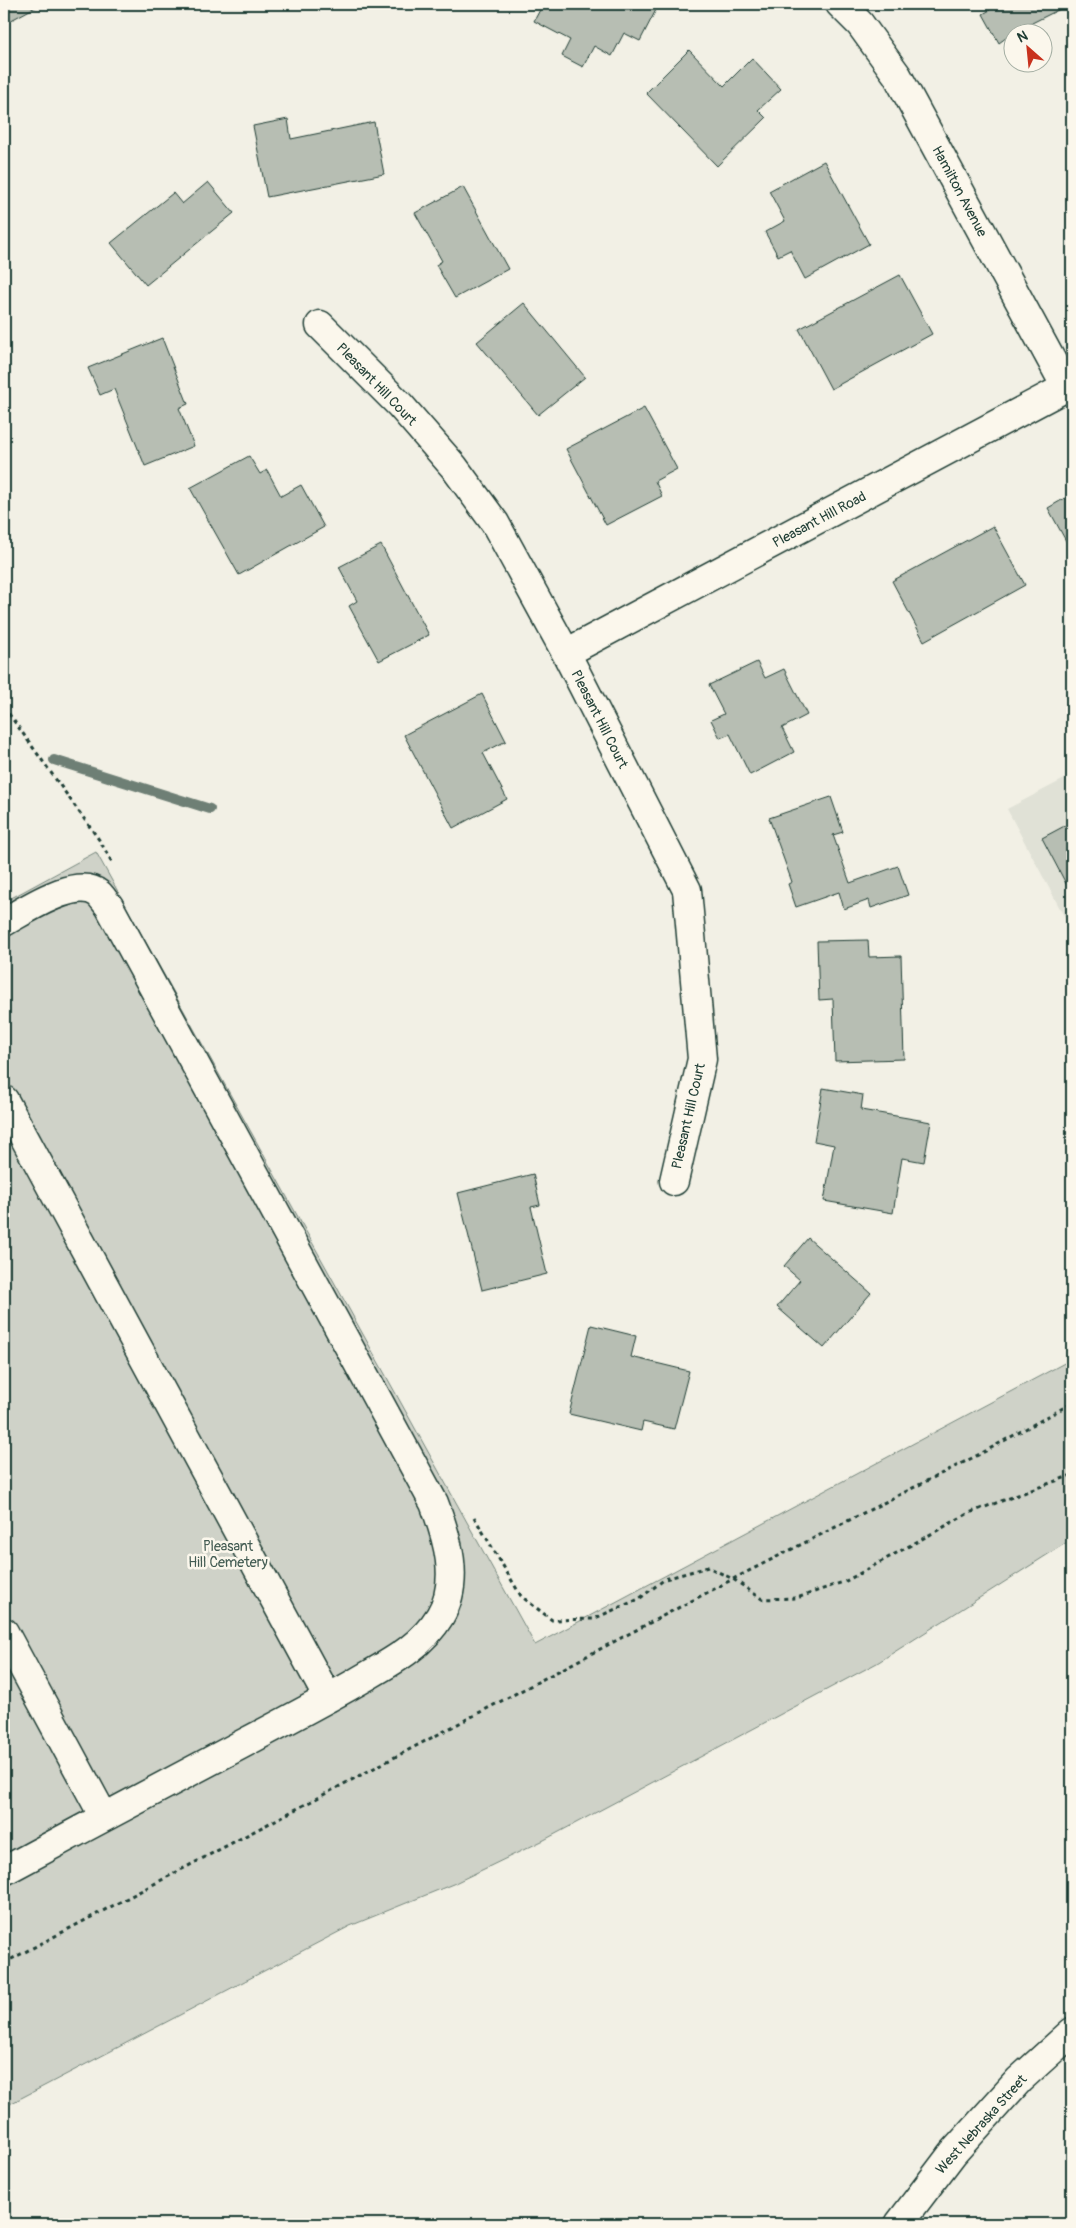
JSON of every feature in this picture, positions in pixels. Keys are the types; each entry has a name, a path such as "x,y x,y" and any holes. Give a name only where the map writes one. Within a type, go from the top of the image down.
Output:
{"street":[{"name":"Hamilton Avenue","path":"840,4 860,24 897,75 1069,386"},
{"name":"Pleasant Hill Court","path":"320,325 400,405 454,467 495,523 566,653 687,890 702,1059 674,1181"},
{"name":"Pleasant Hill Road","path":"566,653 1069,386"},
{"path":"4,922 64,890 84,889 98,893 109,906 434,1503 446,1534 451,1566 450,1591 441,1614 427,1636 404,1655 328,1698 4,1870"},
{"path":"4,1100 328,1698"},
{"path":"4,1632 104,1817"},
{"name":"West Nebraska Street","path":"899,2224 953,2153 1019,2080 1072,2032"}],"path":[{"path":"4,707 100,841 114,867"},
{"path":"4,1962 732,1579 982,1454 1072,1403"},
{"path":"470,1511 521,1596 552,1620 593,1619 639,1599 665,1579 708,1567 732,1579 762,1599 797,1598 846,1581 969,1513 1072,1476"}],"shaded area":[{"path":"1072,775 1072,931 1007,809"}],"green space":[{"name":"Pleasant Hill Cemetery","path":"96,852 535,1645 1072,1359 1072,1539 877,1663 544,1840 453,1884 350,1926 4,2107 4,902"}],"building":[{"path":"4,4 41,4 4,24"},
{"path":"543,4 659,4 640,41 624,33 612,56 594,46 583,67 562,56 570,40 534,21"},
{"path":"986,4 1057,4 1060,9 1034,22 1004,22 1004,39 999,43 983,14 990,10"},
{"path":"689,50 724,86 752,58 781,89 758,110 766,118 717,166 646,93"},
{"path":"288,119 291,139 374,122 384,174 267,197 253,126"},
{"path":"824,161 869,244 805,279 790,250 778,256 765,232 785,221 769,191"},
{"path":"208,182 234,213 146,285 111,243 173,193 182,204"},
{"path":"463,187 508,269 455,298 436,265 442,261 415,213"},
{"path":"900,275 932,334 831,389 799,329"},
{"path":"524,303 585,377 538,415 477,342"},
{"path":"162,338 188,404 179,408 194,446 145,466 114,389 100,395 88,368"},
{"path":"644,408 677,469 655,481 662,496 606,525 566,449"},
{"path":"249,456 260,474 267,470 281,496 301,485 324,527 239,575 190,488"},
{"path":"1072,494 1072,552 1048,508"},
{"path":"993,526 1025,585 924,641 892,581"},
{"path":"381,545 429,635 379,661 349,606 357,601 339,567"},
{"path":"757,662 765,678 784,669 807,715 782,728 794,752 750,775 730,734 720,738 711,720 724,714 709,685"},
{"path":"482,694 506,741 483,753 507,799 453,828 404,735"},
{"path":"831,797 843,832 833,835 850,883 898,866 908,895 871,908 869,900 844,909 839,892 796,907 788,884 792,882 769,818"},
{"path":"1072,822 1072,895 1042,838"},
{"path":"868,940 869,957 901,956 904,1059 835,1061 833,999 819,1000 817,941"},
{"path":"823,1088 863,1095 861,1110 931,1122 924,1162 902,1158 893,1213 824,1201 834,1145 814,1141"},
{"path":"533,1174 540,1205 531,1207 547,1274 482,1290 458,1193"},
{"path":"808,1238 871,1293 824,1348 777,1307 800,1280 784,1266"},
{"path":"591,1325 636,1336 631,1357 689,1371 674,1429 643,1422 641,1431 569,1414"}],"waterway":[{"path":"54,760 210,809"}]}
